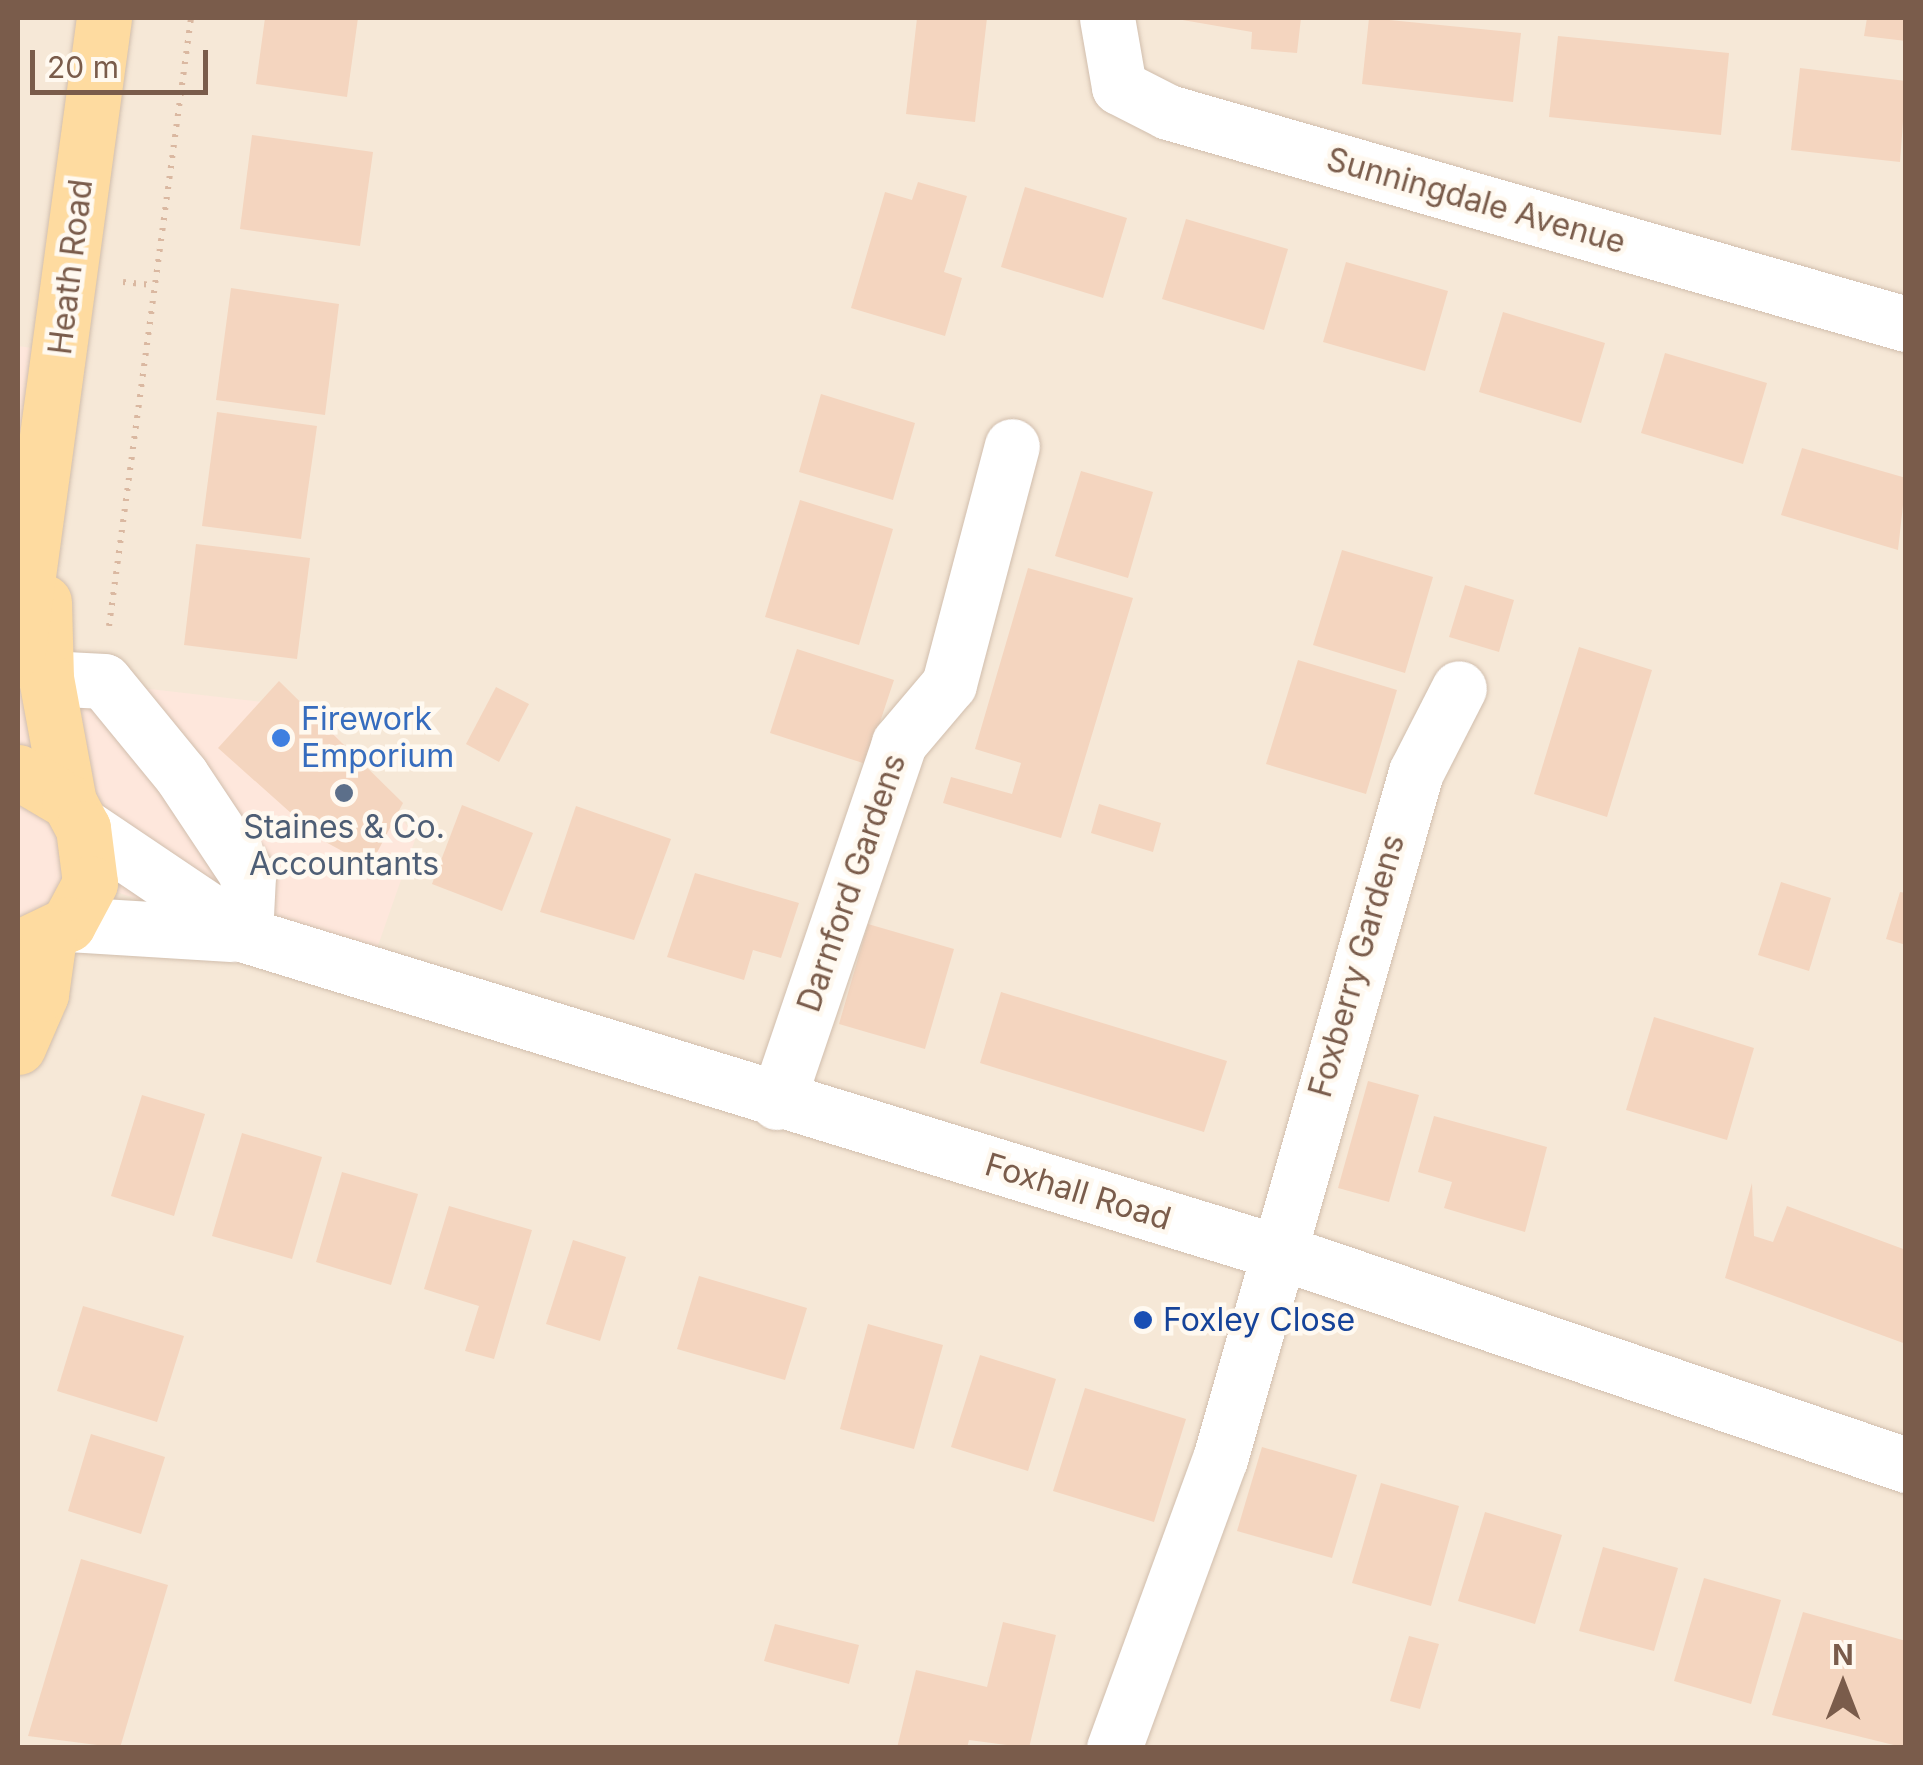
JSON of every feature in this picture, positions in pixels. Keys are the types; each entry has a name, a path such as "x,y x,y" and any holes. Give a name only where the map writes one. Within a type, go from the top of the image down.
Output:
{"main road":[{"name":"Heath Road","path":"18,1047 41,994 45,936 90,883 75,814 32,664 42,516 36,412 104,18"},
{"path":"18,772 75,814"}],"street":[{"name":"Sunningdale Avenue","path":"1107,18 1119,87 1168,112 1906,324"},
{"name":"Darnford Gardens","path":"777,1102 899,743 949,684 1012,446"},
{"path":"32,664 104,680 248,876 245,935"},
{"name":"Foxberry Gardens","path":"1274,1251 1416,772 1460,688"},
{"name":"Foxhall Road","path":"75,814 245,935"},
{"name":"Foxhall Road","path":"45,936 245,935 777,1102 1274,1251 1906,1466"},
{"path":"1114,1748 1220,1459 1274,1251"}],"path":[{"path":"104,680 190,18"}],"shaded area":[{"path":"18,18 1905,18 1905,1747 18,1747"},
{"path":"18,346 60,352 46,677 314,708 416,837 367,977 90,883 18,1019"}],"building":[{"path":"265,18 358,18 347,97 256,84"},
{"path":"917,18 987,18 975,122 906,114"},
{"path":"1171,18 1301,18 1297,53 1251,49 1252,32"},
{"path":"1369,18 1521,33 1513,102 1362,84"},
{"path":"1867,18 1906,18 1906,41 1864,36"},
{"path":"1558,36 1729,53 1721,135 1549,117"},
{"path":"1800,68 1906,81 1900,162 1791,150"},
{"path":"252,135 373,152 360,246 240,229"},
{"path":"918,182 967,196 944,272 962,278 945,336 851,308 885,192 912,200"},
{"path":"1025,187 1127,218 1103,298 1001,267"},
{"path":"1186,219 1288,249 1264,330 1162,299"},
{"path":"1346,262 1448,291 1425,371 1323,342"},
{"path":"231,288 339,304 325,415 216,400"},
{"path":"1503,312 1605,343 1581,423 1479,392"},
{"path":"1665,353 1767,383 1743,464 1641,433"},
{"path":"821,394 915,423 893,500 799,472"},
{"path":"217,412 317,426 301,539 202,526"},
{"path":"1802,448 1906,478 1898,550 1781,515"},
{"path":"1081,471 1153,492 1128,578 1055,556"},
{"path":"800,500 893,529 859,645 765,617"},
{"path":"196,544 310,558 297,659 184,645"},
{"path":"1342,550 1433,577 1405,673 1313,645"},
{"path":"1028,568 1133,598 1061,838 943,803 951,777 1012,794 1021,763 975,749"},
{"path":"1465,585 1514,600 1499,652 1449,637"},
{"path":"1579,647 1652,670 1607,817 1534,794"},
{"path":"797,649 894,680 866,764 770,733"},
{"path":"1298,660 1397,690 1366,794 1266,764"},
{"path":"279,681 403,803 370,866 320,839 218,748"},
{"path":"496,687 529,704 499,762 466,744"},
{"path":"1099,804 1161,823 1153,852 1091,833"},
{"path":"462,805 533,833 502,911 432,884"},
{"path":"576,806 671,839 634,940 540,912"},
{"path":"695,873 799,903 781,958 753,950 744,980 667,957"},
{"path":"1781,882 1831,898 1809,971 1758,955"},
{"path":"1900,892 1906,893 1906,945 1886,939"},
{"path":"868,924 954,949 925,1049 839,1024"},
{"path":"1001,992 1227,1061 1204,1132 980,1063"},
{"path":"1654,1017 1754,1048 1727,1140 1626,1110"},
{"path":"1368,1081 1419,1095 1389,1202 1338,1188"},
{"path":"142,1095 205,1114 174,1216 111,1196"},
{"path":"1434,1116 1547,1147 1525,1232 1444,1208 1452,1182 1418,1172"},
{"path":"242,1133 322,1157 292,1259 212,1236"},
{"path":"342,1172 418,1194 391,1285 316,1262"},
{"path":"1752,1183 1754,1236 1773,1242 1787,1206 1906,1250 1906,1344 1725,1278"},
{"path":"449,1206 532,1230 494,1359 465,1351 479,1306 424,1289"},
{"path":"573,1240 626,1257 600,1341 546,1324"},
{"path":"699,1276 807,1308 785,1380 677,1349"},
{"path":"83,1306 184,1336 157,1422 57,1391"},
{"path":"868,1324 943,1345 914,1449 840,1429"},
{"path":"980,1355 1056,1379 1028,1471 951,1447"},
{"path":"1085,1388 1186,1419 1154,1522 1053,1491"},
{"path":"91,1434 165,1457 141,1534 68,1511"},
{"path":"1262,1447 1357,1475 1332,1558 1237,1531"},
{"path":"1381,1483 1459,1506 1431,1606 1352,1583"},
{"path":"1485,1512 1562,1535 1535,1624 1458,1601"},
{"path":"1603,1547 1678,1568 1654,1651 1579,1631"},
{"path":"81,1559 168,1585 120,1748 28,1736"},
{"path":"1704,1578 1781,1600 1751,1704 1674,1681"},
{"path":"1803,1612 1906,1641 1906,1748 1772,1715"},
{"path":"1003,1622 1056,1635 1029,1748 969,1740 967,1748 897,1748 916,1670 987,1687"},
{"path":"775,1624 859,1645 849,1684 764,1661"},
{"path":"1409,1636 1439,1644 1420,1709 1390,1701"}],"place":[{"name":"Firework Emporium","path":"281,738"},
{"name":"Staines & Co. Accountants","path":"344,793"},
{"name":"Foxley Close","path":"1143,1320"}]}
